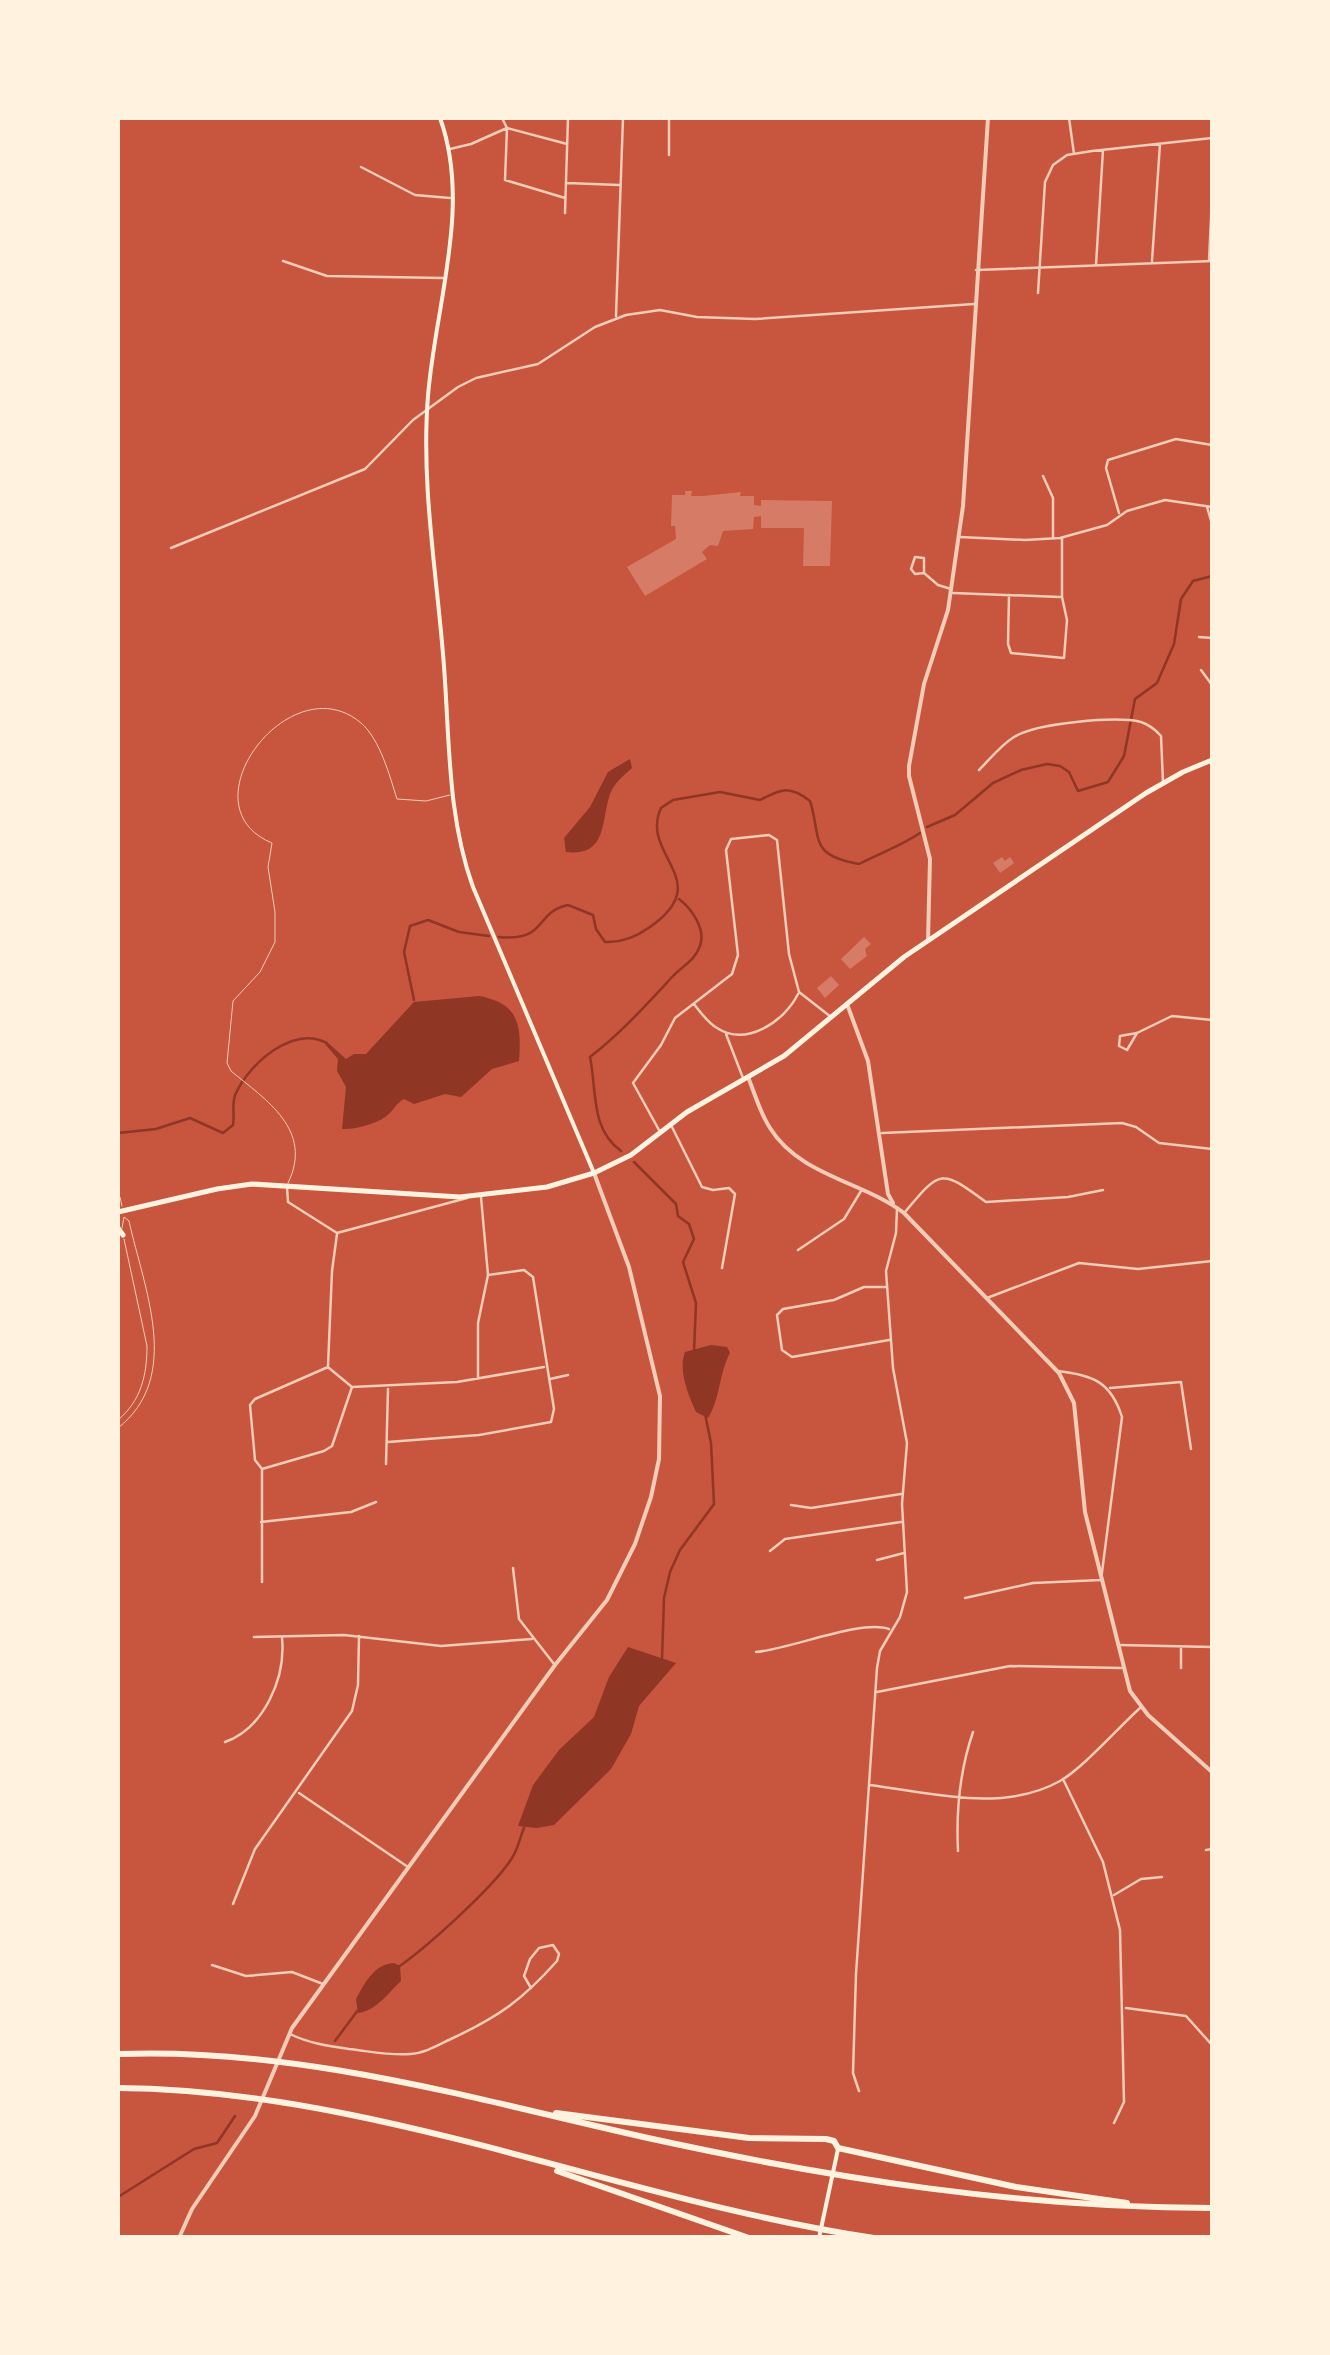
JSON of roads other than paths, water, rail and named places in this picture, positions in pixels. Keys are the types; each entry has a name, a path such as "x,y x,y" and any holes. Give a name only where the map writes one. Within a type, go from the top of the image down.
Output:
{"highway":[{"path":"118,2052 265,2060 363,2075 753,2161 860,2180 985,2197 1212,2208"},
{"path":"118,2088 251,2096 372,2119 725,2210 874,2238"},
{"path":"532,2112 732,2136 826,2139 838,2148 1016,2186 1148,2207"},
{"path":"518,2157 749,2238"}],"main road":[{"path":"440,118 449,149 452,198 427,408 426,454 451,794 460,851 473,887 594,1173"},
{"path":"122,1213 216,1188 252,1184 288,1182 417,1197 477,1196 546,1187 594,1173 632,1155 670,1124 784,1056 928,941 1163,784 1212,760"},
{"path":"118,1228 123,1235"},
{"path":"820,2238 838,2148"}],"street":[{"path":"502,118 506,128 505,180 565,198"},
{"path":"564,214 568,118"},
{"path":"616,318 624,118"},
{"path":"669,156 670,118"},
{"path":"928,941 930,859 909,766 924,684 952,591 959,536 988,118"},
{"path":"1069,118 1074,154"},
{"path":"449,149 506,128 567,144"},
{"path":"1038,293 1046,175 1057,162 1074,154 1212,138"},
{"path":"1152,264 1160,143"},
{"path":"1096,267 1103,150"},
{"path":"361,167 415,194 452,198"},
{"path":"566,183 621,186"},
{"path":"976,270 1211,261 1212,197"},
{"path":"284,262 327,276 444,278"},
{"path":"172,548 365,469 427,408 476,378 538,364 616,318 653,310 697,317 755,319 974,304"},
{"path":"1120,514 1106,468 1108,460 1176,439 1212,445"},
{"path":"1043,476 1053,498 1053,539"},
{"path":"959,536 1062,538 1107,525 1120,514 1165,500 1212,506"},
{"path":"1206,506 1212,524"},
{"path":"1009,595 1011,653 1064,658 1067,620 1062,597 1062,538"},
{"path":"924,572 952,591 1062,597"},
{"path":"1199,637 1212,638"},
{"path":"1201,670 1212,685"},
{"path":"979,770 1022,733 1092,722 1131,721 1147,724 1160,736 1163,784"},
{"path":"660,1131 632,1083 662,1045 673,1020 727,979 738,963 726,846 731,840 770,835 779,846 789,954 798,992 832,1018"},
{"path":"693,1003 713,1026 743,1035 762,1029 785,1012 798,992"},
{"path":"847,1004 868,1061 888,1194 896,1208 896,1234 887,1262 888,1287 891,1340 907,1442 902,1494 906,1598 878,1658 854,2009 853,2073 859,2092"},
{"path":"1138,1033 1172,1016 1212,1020"},
{"path":"726,1033 766,1122 788,1150 809,1165 904,1213 1058,1371 1076,1409 1083,1501 1130,1690 1141,1707 1212,1772"},
{"path":"880,1133 1122,1123 1136,1127 1158,1143 1212,1148"},
{"path":"670,1124 701,1186 713,1190 729,1188 735,1194 722,1268"},
{"path":"179,2238 192,2209 256,2116 288,2034 607,1600 627,1564 651,1497 660,1440 660,1396 621,1241 594,1173"},
{"path":"904,1213 929,1184 943,1178 954,1178 986,1202 1068,1197 1104,1190"},
{"path":"288,1182 288,1202 337,1233 477,1196 488,1276 478,1323 478,1379"},
{"path":"798,1250 838,1225 862,1190"},
{"path":"328,1367 337,1233"},
{"path":"986,1298 1080,1263 1138,1268 1212,1260"},
{"path":"388,1442 547,1425 554,1415 531,1274 524,1270 488,1276"},
{"path":"888,1287 864,1287 834,1300 786,1308 777,1315 776,1326 782,1350 792,1357 891,1340"},
{"path":"328,1367 352,1387 388,1388 478,1379 545,1367"},
{"path":"262,1582 262,1469 254,1460 251,1403 328,1367"},
{"path":"1058,1371 1081,1375 1108,1388 1116,1399 1122,1426 1101,1580"},
{"path":"548,1380 568,1375"},
{"path":"1108,1388 1181,1382 1191,1449"},
{"path":"262,1469 331,1448 352,1387"},
{"path":"386,1464 388,1388"},
{"path":"791,1505 811,1508 902,1494"},
{"path":"260,1522 351,1512 376,1502"},
{"path":"770,1551 784,1540 902,1522"},
{"path":"878,1560 904,1553"},
{"path":"513,1568 516,1612 555,1666"},
{"path":"965,1598 1018,1585 1101,1580"},
{"path":"756,1652 779,1650 870,1626 890,1630"},
{"path":"254,1636 359,1636 435,1646 532,1638"},
{"path":"224,1742 240,1736 273,1692 283,1664 282,1636"},
{"path":"233,1904 255,1849 298,1792 355,1704 359,1636"},
{"path":"1118,1645 1212,1647"},
{"path":"1181,1647 1181,1668"},
{"path":"876,1692 1010,1666 1123,1668"},
{"path":"870,1785 959,1797 1009,1798 1063,1780 1141,1707"},
{"path":"958,1851 959,1797 973,1732"},
{"path":"1063,1780 1102,1862 1122,1937 1124,2102 1114,2123"},
{"path":"298,1792 409,1868"},
{"path":"1206,1850 1212,1849"},
{"path":"1113,1896 1140,1879 1162,1877"},
{"path":"288,2034 308,2042 415,2054 495,2018 531,1988 558,1961 558,1950 553,1945 539,1948 527,1965 524,1976 531,1988"},
{"path":"212,1965 246,1976 292,1972 324,1985"},
{"path":"1124,2008 1186,2016 1212,2045"}],"lane":[{"path":"288,1182 294,1140 288,1121 231,1071 227,1062 233,1001 268,960 276,932 268,867 272,843 248,829 237,807 237,792 245,769 277,723 305,711 334,712 365,726 397,799 424,801 451,794"},
{"path":"118,1420 137,1398 147,1363 119,1197"},
{"path":"118,1428 146,1398 156,1366 150,1314 129,1221 122,1213"}],"waterway":[{"path":"927,827 955,815 993,783 1021,770 1047,764 1060,766 1069,772 1078,791 1108,782 1124,756 1135,699 1157,683 1174,644 1181,599 1193,581 1212,576"},
{"path":"499,937 526,935 550,914 568,905 593,915 605,942 629,939 650,927 669,910 677,895 677,881 659,840 657,825 661,808 673,800 720,792 760,800 780,791 791,791 810,801 824,850 859,864 920,833"},
{"path":"621,1151 599,1120 590,1057 624,1028 698,951 699,926 679,899"},
{"path":"414,1000 404,952 410,926 428,920 459,932 489,936"},
{"path":"118,1133 156,1129 190,1118 223,1133 233,1125 236,1093 262,1059 300,1039 327,1043"},
{"path":"634,1162 676,1204 678,1216 689,1224 694,1239 683,1262 696,1303 694,1352"},
{"path":"662,1660 664,1598 670,1572 680,1550 714,1504 711,1443 705,1414"},
{"path":"397,1968 491,1885 514,1854 524,1828"},
{"path":"335,2041 358,2010"},
{"path":"118,2197 194,2149 217,2143 235,2116"}]}
